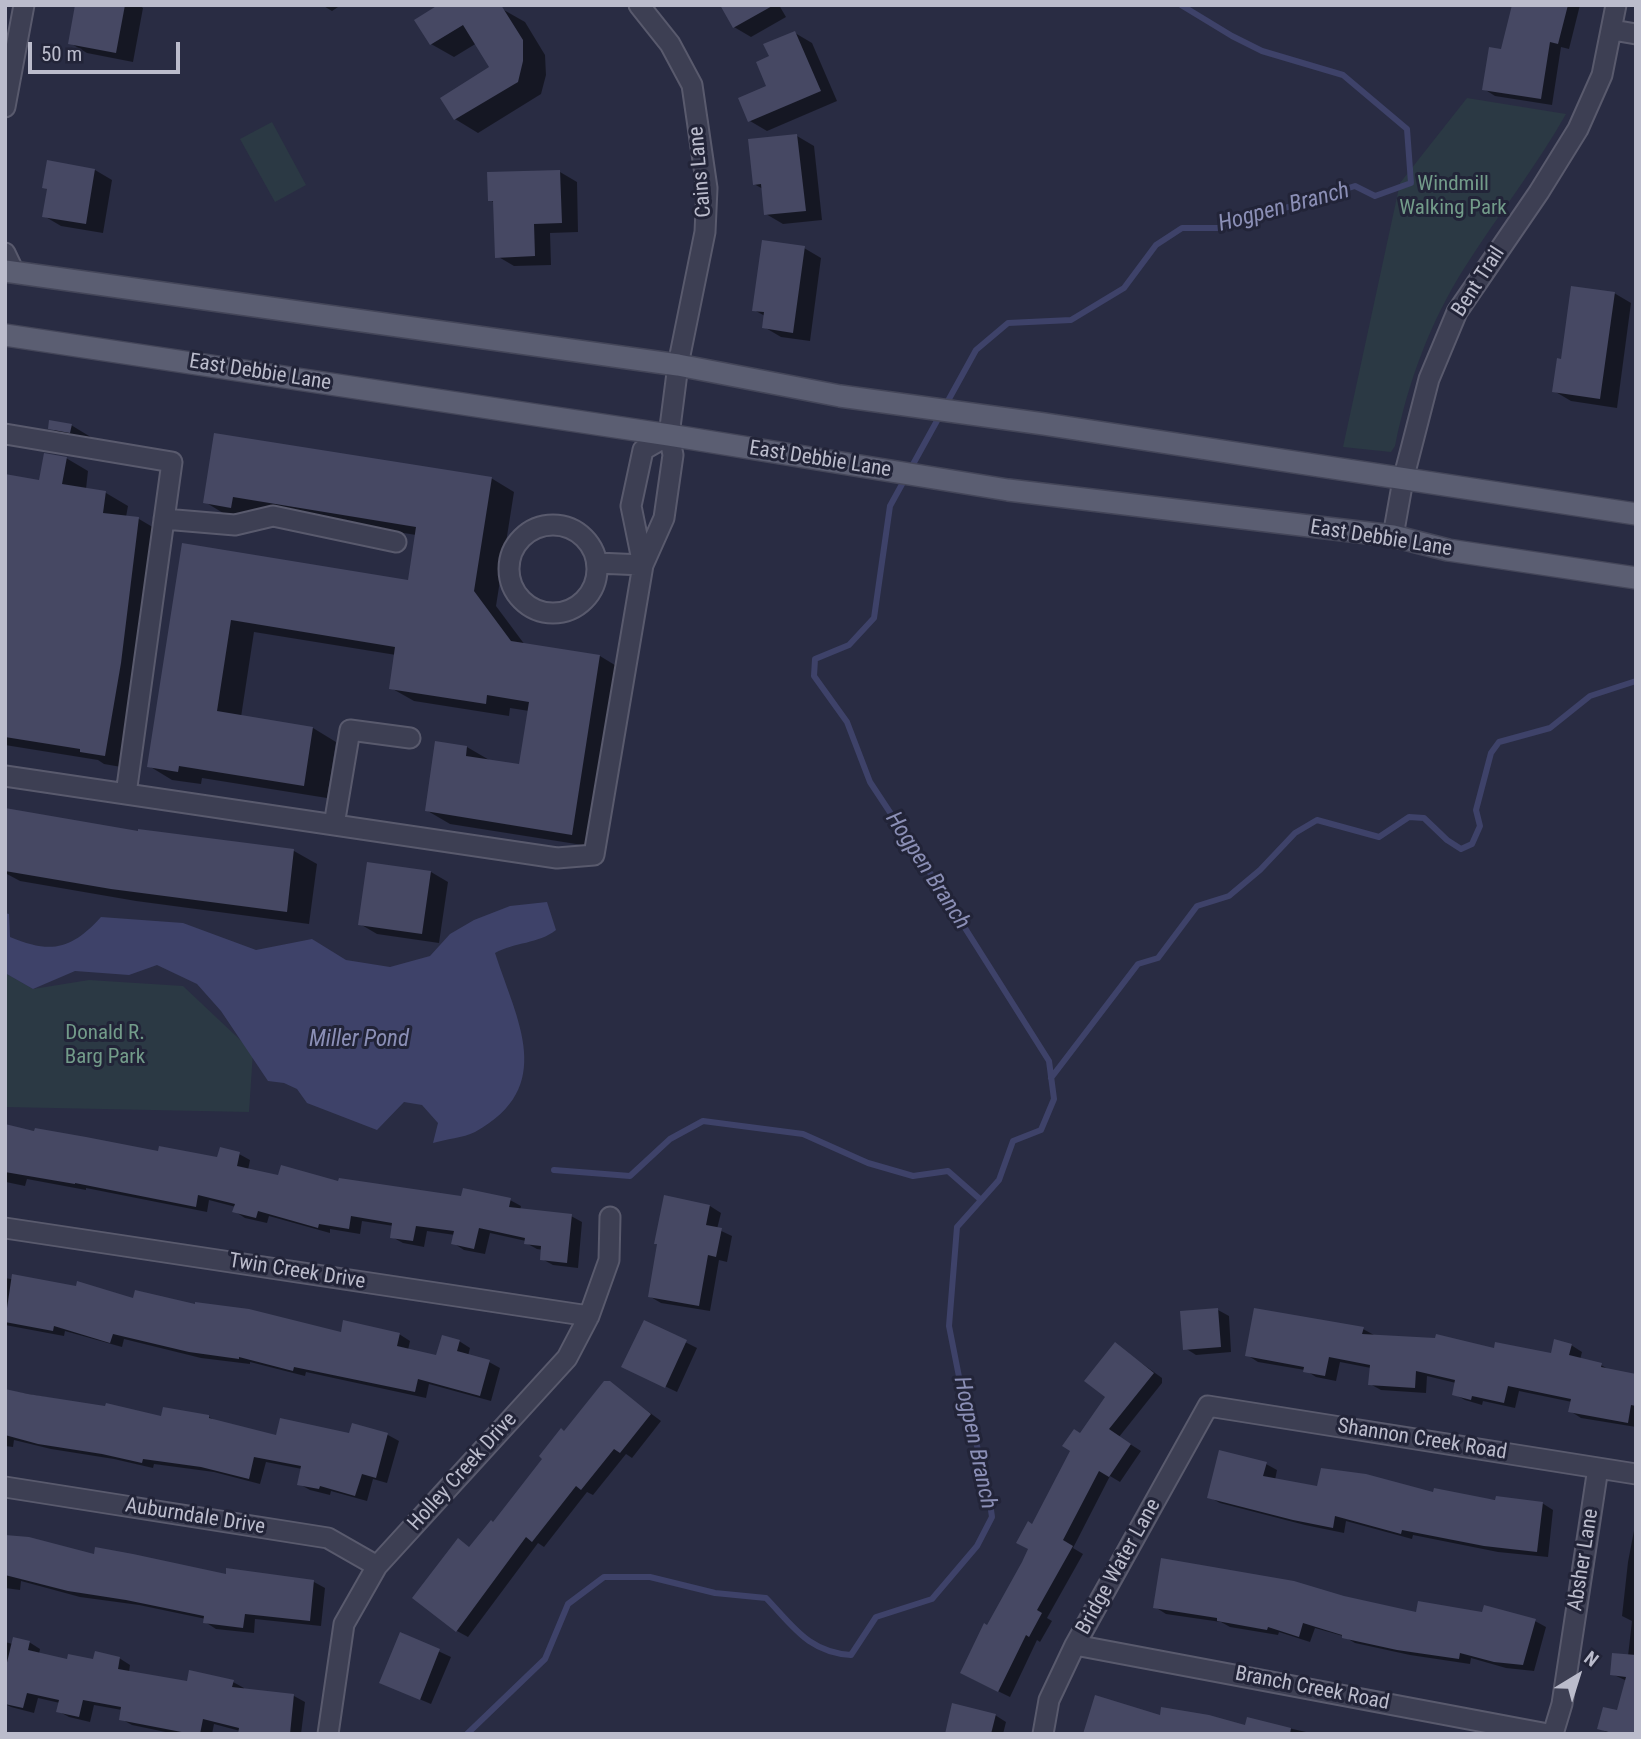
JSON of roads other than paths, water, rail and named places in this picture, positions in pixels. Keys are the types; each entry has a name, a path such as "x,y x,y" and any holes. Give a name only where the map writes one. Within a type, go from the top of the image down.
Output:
{"main road":[{"path":"8,265 678,365 840,396 1044,424 1636,514"},
{"name":"East Debbie Lane","path":"5,335 670,435 1008,490 1393,536 1448,550 1636,578"}],"street":[{"path":"5,107 24,5"},
{"name":"Cains Lane","path":"639,5 670,44 692,85 707,188 705,232 678,365 670,435 673,455 664,518 643,565"},
{"name":"Bent Trail","path":"1393,536 1403,480 1429,379 1457,313 1578,129 1602,75 1616,5"},
{"path":"1613,30 1636,34"},
{"path":"5,434 172,463 126,794"},
{"path":"5,776 557,858 594,855 643,565 631,506 643,450 670,435"},
{"path":"164,519 235,525 272,516 396,542"},
{"path":"557,524 571,528 583,536 592,548 597,563 597,577 592,590 583,601 571,609 558,612 544,612 520,597 512,585 509,570 517,542 528,532 557,524"},
{"path":"597,563 643,565"},
{"path":"334,825 350,730 410,738"},
{"name":"Holley Creek Drive","path":"328,1734 344,1624 377,1566 568,1358 589,1316 608,1260 610,1217"},
{"name":"Twin Creek Drive","path":"5,1228 589,1316"},
{"name":"Shannon Creek Road","path":"1208,1406 1636,1474"},
{"name":"Bridge Water Lane","path":"1043,1734 1049,1700 1075,1645 1208,1406"},
{"name":"Absher Lane","path":"1550,1734 1562,1704 1598,1468"},
{"name":"Auburndale Drive","path":"5,1487 328,1538 377,1566"},
{"name":"Branch Creek Road","path":"1075,1645 1550,1734"}],"water":[{"name":"Miller Pond","path":"547,902 556,930 542,938 495,953 513,1003 524,1051 523,1074 516,1095 500,1114 475,1132 433,1143 438,1123 422,1105 404,1102 377,1130 307,1103 297,1089 284,1083 268,1081 221,1011 197,984 157,965 129,975 75,971 33,989 5,973 5,913 9,914 10,937 37,946 60,946 70,942 101,917 183,923 256,950 312,939 346,960 390,967 430,956 450,934 474,920 510,906"}],"waterway":[{"name":"Hogpen Branch","path":"467,1734 545,1659 568,1604 604,1577 650,1577 715,1593 766,1598 793,1628 812,1643 823,1649 851,1655 876,1617 932,1599 977,1546 992,1517 987,1482 962,1392 949,1326 957,1227 999,1180 1013,1141 1041,1130 1054,1099 1049,1061 870,782 847,722 814,676 815,659 849,645 874,618 890,506 976,350 1008,323 1071,320 1124,288 1156,245 1182,228 1221,228 1355,186 1375,196 1411,183 1407,129 1343,75 1262,51 1181,5"},
{"path":"1051,1078 1138,964 1158,958 1197,906 1229,896 1260,870 1295,833 1317,820 1379,837 1409,817 1424,818 1461,849 1472,844 1480,826 1476,810 1491,753 1499,742 1550,728 1590,696 1636,681"},
{"path":"554,1170 630,1176 670,1139 703,1121 803,1134 868,1163 913,1176 948,1171 981,1200"}],"park label":[{"name":"Windmill Walking Park","path":"1453,197"},
{"name":"Donald R. Barg Park","path":"105,1046"}]}
